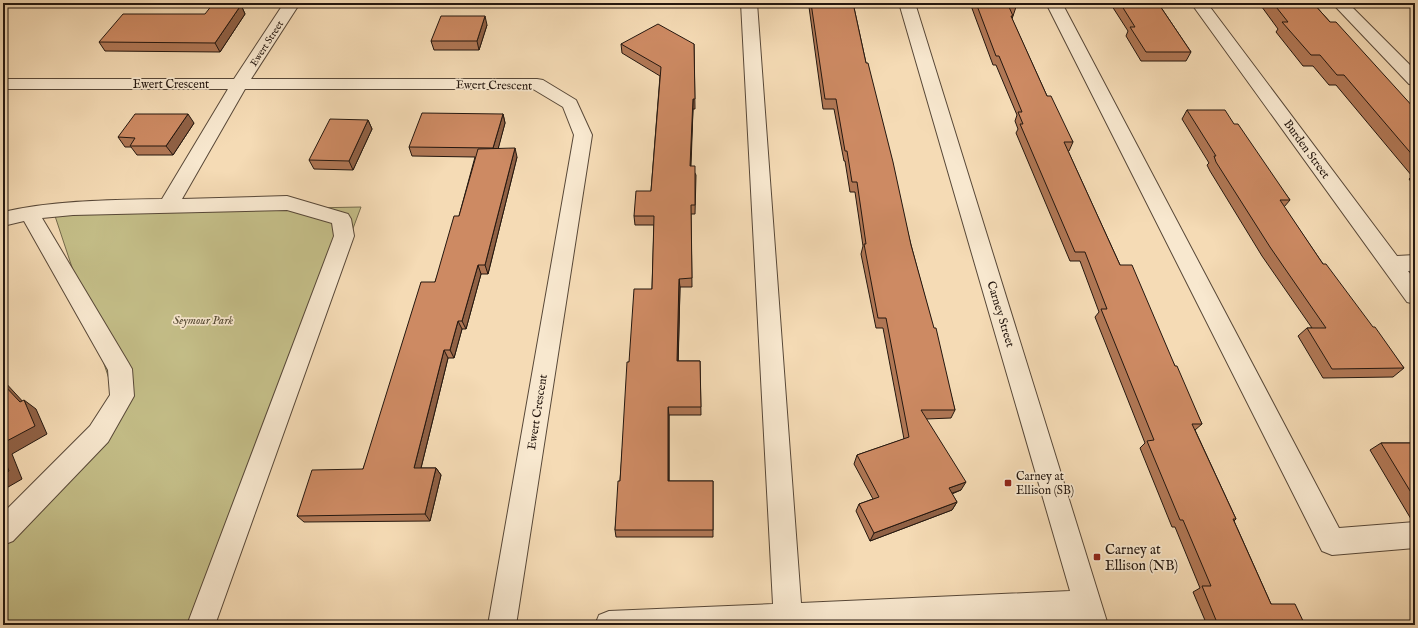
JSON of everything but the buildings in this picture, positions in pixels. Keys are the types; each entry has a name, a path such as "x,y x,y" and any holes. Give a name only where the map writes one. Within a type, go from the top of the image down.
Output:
{"street":[{"name":"Ewert Street","path":"168,206 240,84 292,3"},
{"path":"749,3 788,618"},
{"name":"Carney Street","path":"907,3 1091,615"},
{"path":"1054,3 1332,542 1415,535"},
{"name":"Burden Street","path":"1199,3 1415,296"},
{"path":"1340,3 1415,80"},
{"name":"Ewert Crescent","path":"3,84 537,84 570,104 583,135 502,625"},
{"path":"3,219 29,213 73,208 287,204 341,219 344,236 201,625"},
{"path":"3,532 99,434 122,396 120,369 29,213"},
{"path":"1392,264 1415,263"},
{"path":"609,625 788,618 1091,615"}],"green space":[{"name":"Seymour Park","path":"361,207 205,625 3,625 3,521 122,418 54,213"}],"place":[{"name":"Carney at Ellison (SB)","path":"1008,483"},
{"name":"Carney at Ellison (NB)","path":"1097,557"}]}
